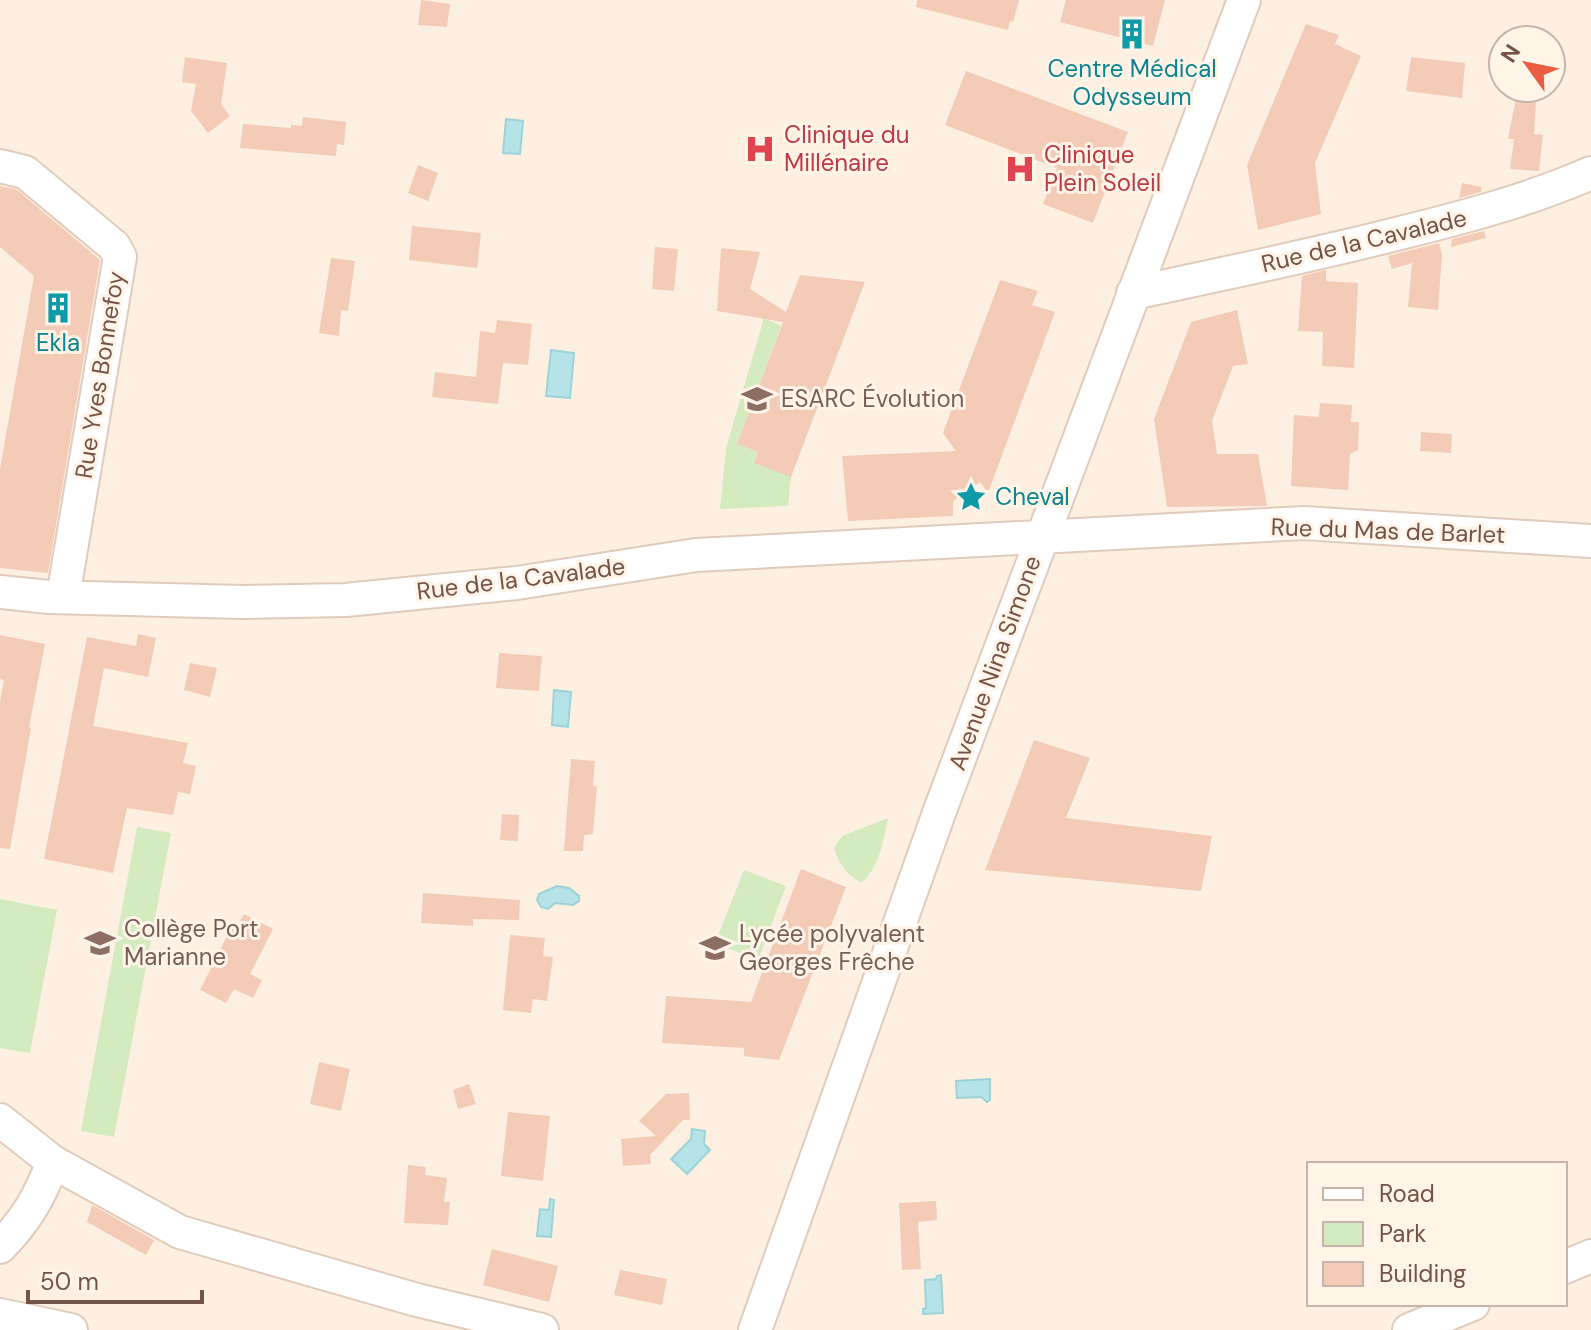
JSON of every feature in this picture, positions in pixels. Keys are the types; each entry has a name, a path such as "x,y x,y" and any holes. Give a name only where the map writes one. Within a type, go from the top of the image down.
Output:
{"street":[{"name":"Avenue Nina Simone","path":"755,1330 900,919 1244,0"},
{"name":"Rue Yves Bonnefoy","path":"0,166 25,172 114,246 120,257 63,597"},
{"name":"Rue de la Cavalade","path":"1133,293 1336,249 1495,209 1591,173"},
{"name":"Rue du Mas de Barlet","path":"1042,537 1304,523 1591,541"},
{"name":"Rue de la Cavalade","path":"0,592 63,597 243,602 346,600 517,583 696,555 1042,537"},
{"path":"0,1120 53,1162 180,1232 417,1300 542,1330"},
{"path":"0,1247 23,1223 38,1200 53,1162"},
{"path":"1567,1266 1591,1256"},
{"path":"1409,1330 1468,1306"},
{"path":"0,1315 71,1330"}],"green space":[{"path":"764,318 781,326 737,444 758,452 791,477 788,506 720,509 726,448"},
{"path":"888,818 876,862 861,883 844,868 834,848 842,836"},
{"path":"137,827 171,833 114,1137 81,1131"},
{"path":"744,870 786,886 758,960 715,943"},
{"path":"0,899 57,910 30,1053 0,1048"}],"water":[{"path":"506,119 523,121 520,154 503,153"},
{"path":"551,350 574,353 570,398 546,396"},
{"path":"554,690 571,692 568,727 552,725"},
{"path":"557,886 569,888 579,896 579,901 573,905 555,903 548,909 541,907 537,900 539,894"},
{"path":"990,1079 990,1100 987,1102 981,1097 957,1098 956,1081"},
{"path":"692,1129 705,1131 704,1144 710,1150 687,1174 671,1159 691,1139"},
{"path":"550,1199 554,1200 551,1237 537,1236 540,1209 549,1210"},
{"path":"941,1275 943,1313 923,1314 926,1308 925,1280"}],"building":[{"path":"421,0 450,4 447,27 418,25"},
{"path":"917,0 1019,0 1008,30 916,7"},
{"name":"Centre Médical Odysseum","path":"1066,0 1165,0 1153,46 1060,22"},
{"path":"1306,24 1339,35 1335,44 1361,56 1315,163 1321,214 1258,230 1247,165"},
{"path":"185,57 227,63 221,104 230,116 208,133 191,111 196,84 182,82"},
{"path":"1411,57 1465,63 1462,98 1406,91"},
{"path":"966,71 1128,132 1093,223 1043,204 1057,168 945,125"},
{"path":"1515,104 1536,104 1534,134 1543,135 1539,171 1510,169 1514,139 1508,139"},
{"path":"303,117 346,122 344,145 337,144 336,156 240,148 243,124 291,128 291,125 302,126"},
{"path":"418,165 438,173 428,201 408,193"},
{"path":"1462,183 1482,187 1481,192 1459,198"},
{"path":"0,186 16,189 100,260 48,573 0,568 0,469 34,276 0,247"},
{"path":"412,226 481,233 477,268 409,260"},
{"path":"1484,231 1486,238 1451,247 1452,239"},
{"path":"1439,243 1442,255 1438,310 1408,307 1412,263 1392,269 1388,256"},
{"path":"655,247 678,249 674,291 652,289"},
{"path":"721,248 760,252 750,289 786,312 800,275 865,282 791,477 754,463 758,452 737,444 783,322 717,311"},
{"path":"331,258 355,261 348,311 341,310 339,336 319,333"},
{"path":"1326,270 1326,281 1358,283 1354,368 1322,366 1323,332 1298,331 1302,276"},
{"path":"1000,280 1038,291 1032,305 1055,312 988,493 980,482 953,501 953,516 848,521 842,456 956,451 943,433"},
{"path":"1237,310 1248,364 1233,366 1212,421 1217,454 1258,454 1267,506 1167,507 1154,419 1191,322"},
{"path":"497,320 532,324 528,365 503,363 498,404 432,397 435,372 476,377 480,331 495,333"},
{"path":"1320,403 1352,405 1351,422 1359,422 1358,450 1350,454 1348,490 1291,486 1294,415 1319,417"},
{"path":"1421,432 1452,434 1451,453 1420,451"},
{"path":"138,634 156,638 148,677 104,668 93,726 188,743 183,763 196,766 190,794 178,792 173,815 127,808 113,873 44,859 87,637 136,646"},
{"path":"0,635 45,644 10,849 0,848 0,702 4,680 0,679"},
{"path":"499,653 542,656 539,691 496,688"},
{"path":"190,663 217,668 210,697 184,690"},
{"path":"1034,740 1090,758 1066,818 1212,836 1201,891 985,870"},
{"path":"571,759 595,761 593,786 597,786 593,834 584,835 583,851 564,851"},
{"path":"502,814 519,815 518,841 500,840"},
{"path":"801,869 846,887 779,1060 744,1056 744,1048 662,1043 666,996 751,1002"},
{"path":"423,893 520,900 519,920 473,919 473,926 421,923"},
{"path":"244,914 273,929 250,974 262,980 253,998 234,989 226,1003 200,990 231,928 235,930"},
{"path":"510,935 545,938 543,956 553,957 547,1001 533,999 531,1013 503,1010"},
{"path":"319,1062 350,1069 341,1111 310,1104"},
{"path":"469,1084 476,1104 458,1109 453,1090"},
{"path":"689,1093 690,1120 683,1120 650,1155 651,1164 623,1166 621,1139 656,1136 639,1121 666,1094"},
{"path":"508,1112 550,1116 543,1181 501,1176"},
{"path":"408,1165 426,1167 425,1175 447,1178 444,1202 450,1202 448,1225 404,1223"},
{"path":"936,1201 937,1220 918,1222 921,1269 902,1270 899,1203"},
{"path":"92,1205 154,1240 146,1255 87,1222"},
{"path":"492,1249 558,1266 549,1302 483,1285"},
{"path":"620,1270 667,1279 662,1305 614,1295"}],"place":[{"name":"Centre Médical Odysseum","path":"1132,34"},
{"name":"Clinique du Millénaire","path":"760,149"},
{"name":"Clinique Plein Soleil","path":"1020,169"},
{"name":"Ekla","path":"58,308"},
{"name":"ESARC Évolution","path":"757,399"},
{"name":"Cheval","path":"971,497"},
{"name":"Collège Port Marianne","path":"100,943"},
{"name":"Lycée polyvalent Georges Frêche","path":"715,948"}]}
